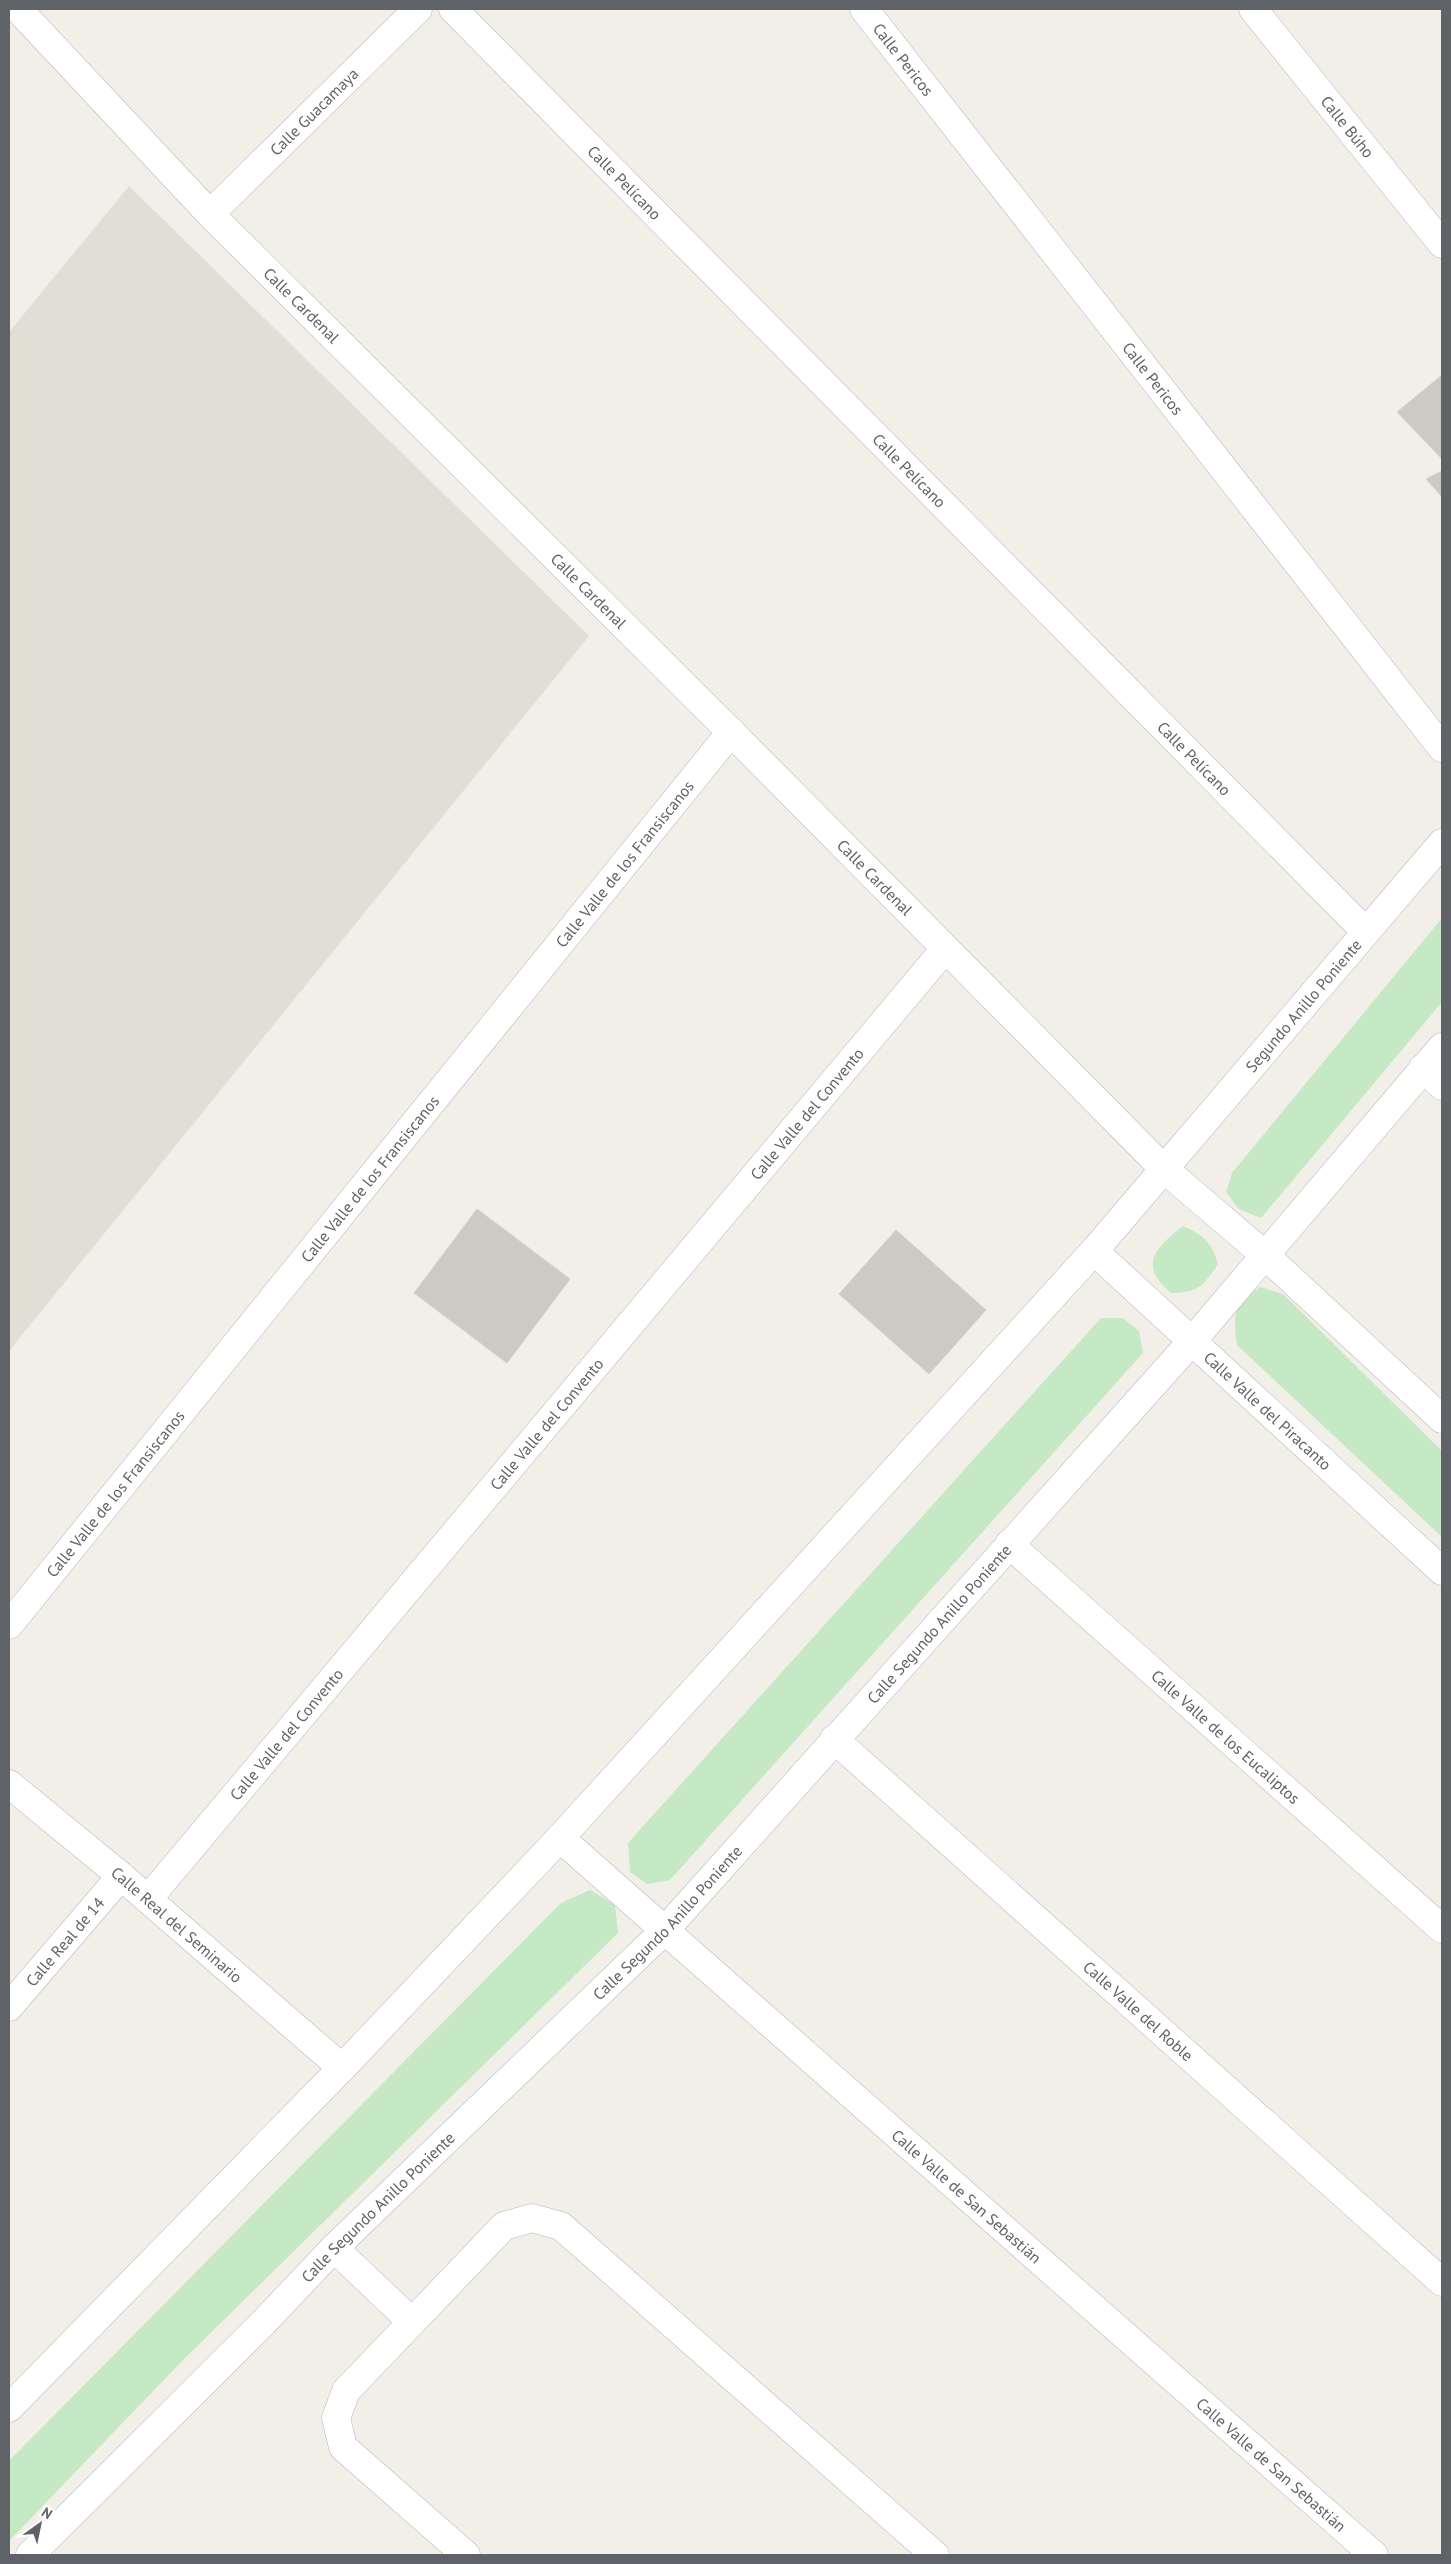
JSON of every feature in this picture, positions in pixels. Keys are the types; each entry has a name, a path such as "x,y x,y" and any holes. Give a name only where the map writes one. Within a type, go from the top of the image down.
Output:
{"street":[{"name":"Calle Cardenal","path":"18,9 210,214 730,732 1163,1168"},
{"name":"Calle Guacamaya","path":"210,214 418,9"},
{"name":"Calle Pelícano","path":"453,9 1366,932"},
{"name":"Calle Pericos","path":"864,9 1442,748"},
{"name":"Calle Búho","path":"1253,9 1442,244"},
{"name":"Calle Valle de los Fransiscanos","path":"9,1625 730,732"},
{"name":"Segundo Anillo Poniente","path":"1163,1168 1442,843"},
{"name":"Calle Valle del Convento","path":"148,1899 945,949"},
{"path":"1266,1256 1433,1077 1442,1047"},
{"path":"9,2408 342,2068 560,1838 1094,1251 1163,1168 1266,1256 1442,1419"},
{"name":"Calle Valle del Piracanto","path":"1094,1251 1442,1571"},
{"name":"Calle Segundo Anillo Poniente","path":"30,2555 264,2322 334,2248 666,1929 1266,1256"},
{"name":"Calle Valle de los Eucaliptos","path":"1009,1544 1442,1928"},
{"name":"Calle Valle del Roble","path":"834,1739 1442,2282"},
{"name":"Calle Real del Seminario","path":"9,1784 148,1899 342,2068"},
{"name":"Calle Valle de San Sebastián","path":"560,1838 666,1929 1374,2555"},
{"name":"Calle Real de 14","path":"9,2007 121,1876"},
{"path":"466,2555 343,2447 336,2418 346,2391 504,2226 532,2218 561,2226 935,2555"},
{"path":"334,2248 412,2322"}],"shaded area":[{"path":"129,186 589,636 9,1351 9,332"}],"green space":[{"path":"1442,918 1442,1002 1261,1218 1239,1209 1226,1192 1232,1173"},
{"path":"1183,1226 1206,1240 1213,1250 1218,1264 1199,1287 1188,1291 1171,1293 1155,1274 1154,1257 1158,1249"},
{"path":"1260,1287 1283,1294 1442,1451 1442,1537 1237,1345 1235,1318 1237,1311 1244,1299"},
{"path":"1101,1318 1123,1318 1139,1331 1143,1353 670,1880 647,1884 630,1872 628,1843"},
{"path":"590,1890 615,1905 618,1933 184,2359 9,2541 9,2461 561,1903"}],"building":[{"path":"1442,375 1442,459 1397,412"},
{"path":"1442,471 1442,497 1426,479"},
{"path":"477,1209 570,1279 507,1363 414,1293"},
{"path":"896,1230 986,1310 929,1374 839,1294"}]}
